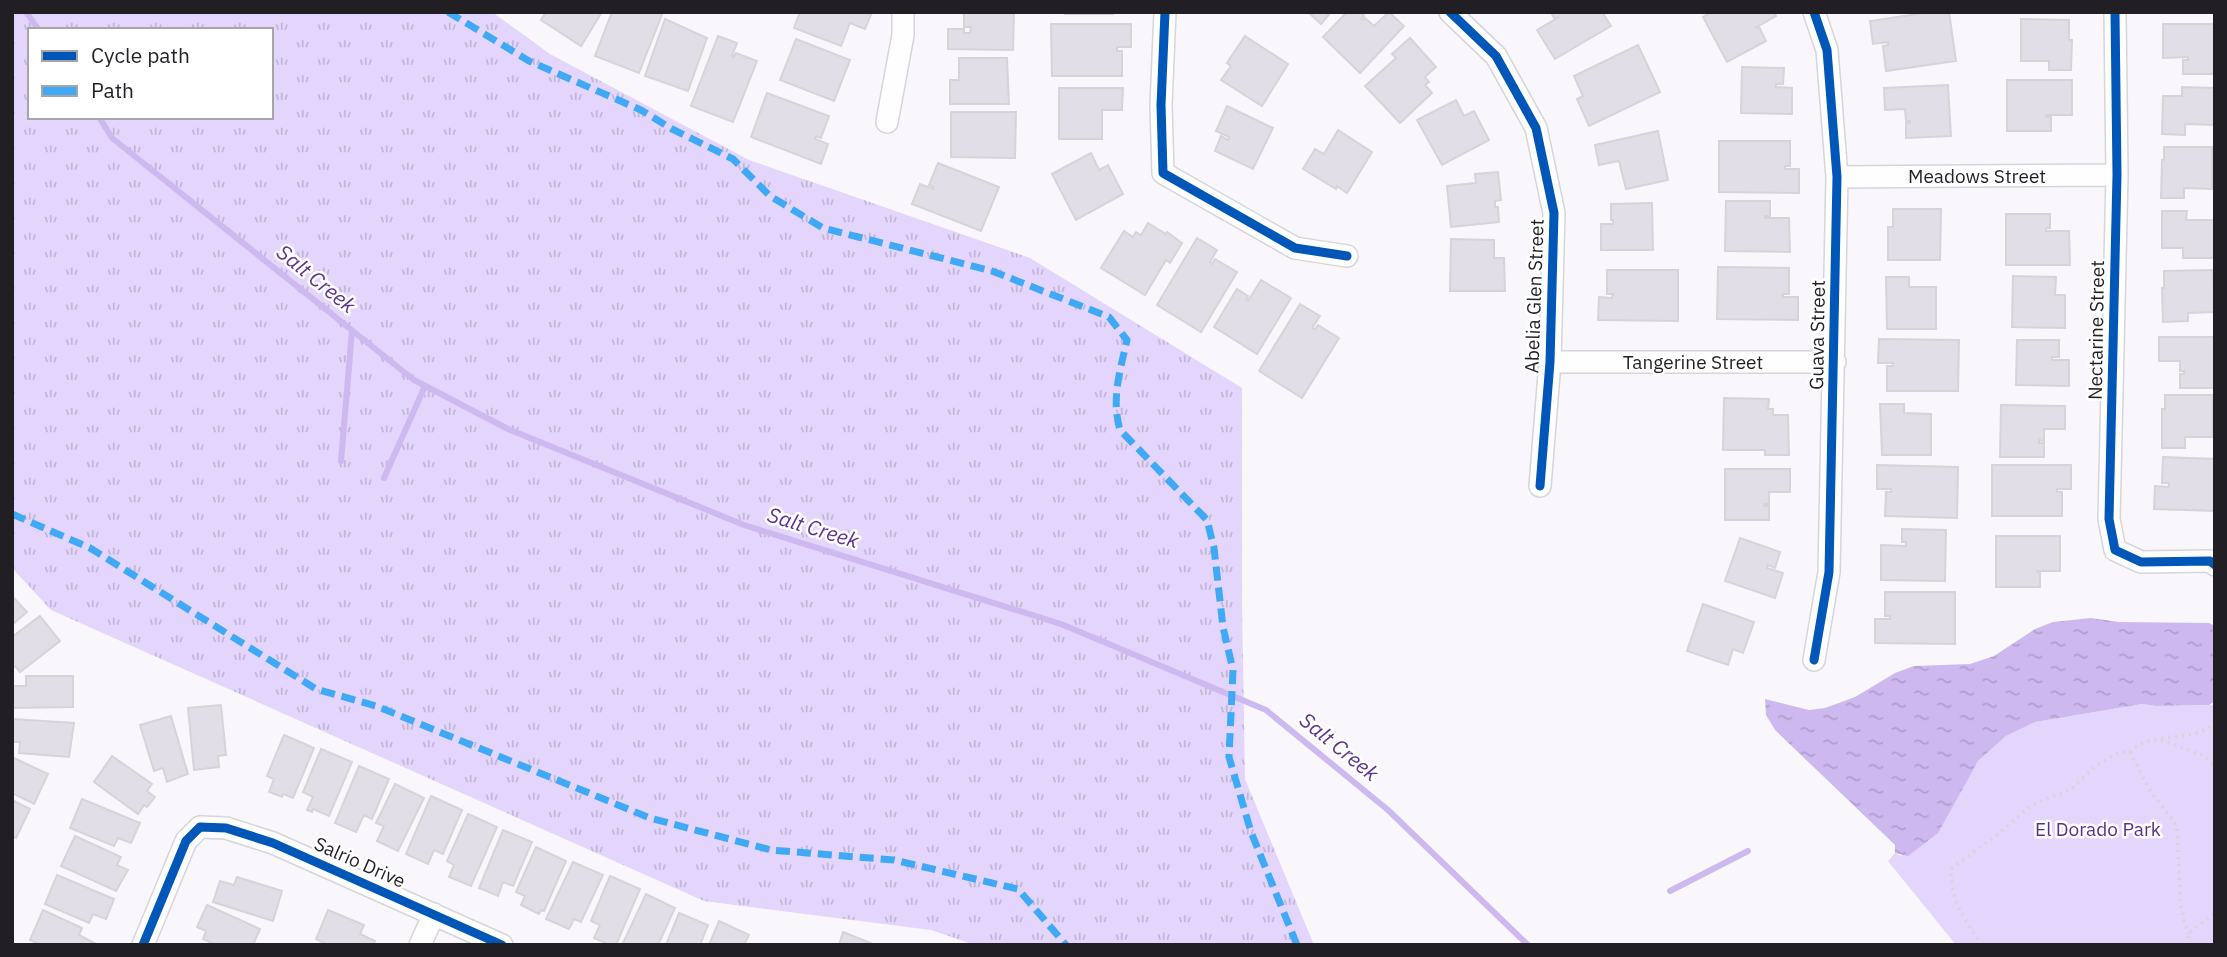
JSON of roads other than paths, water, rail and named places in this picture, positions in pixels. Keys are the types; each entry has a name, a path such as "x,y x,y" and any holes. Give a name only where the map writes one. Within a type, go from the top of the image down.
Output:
{"street":[{"path":"887,122 903,35 903,12"},
{"path":"1165,12 1161,105 1163,173 1295,248 1348,256"},
{"name":"Abelia Glen Street","path":"1450,12 1496,56 1536,128 1554,214 1550,362 1540,486"},
{"name":"Guava Street","path":"1814,12 1826,50 1837,177 1829,572 1814,660"},
{"name":"Nectarine Street","path":"2115,12 2117,175 2109,519 2115,550 2141,562 2213,561"},
{"name":"Meadows Street","path":"1837,177 2117,175"},
{"name":"Tangerine Street","path":"1550,362 1835,362"},
{"name":"Salrio Drive","path":"143,945 186,841 200,827 226,828 273,843 502,945"},
{"path":"420,945 434,914"}],"water":[{"path":"2091,618 2119,622 2209,623 2215,626 2215,701 2209,705 2142,704 2035,722 2006,736 1978,761 1938,833 1908,856 1895,853 1895,845 1775,730 1766,715 1765,699 1809,710 1825,708 1855,697 1895,673 1914,666 1970,664 1994,656 2035,629 2053,622"}],"waterway":[{"name":"Salt Creek","path":"26,12 38,28"},
{"name":"Salt Creek","path":"100,119 112,138 414,380 508,429 744,525 1061,624 1266,710 1388,810 1528,945"},
{"path":"341,461 352,331"},
{"path":"384,478 425,386"},
{"path":"1670,891 1748,851"}],"park label":[{"name":"El Dorado Park","path":"2098,829"}]}
